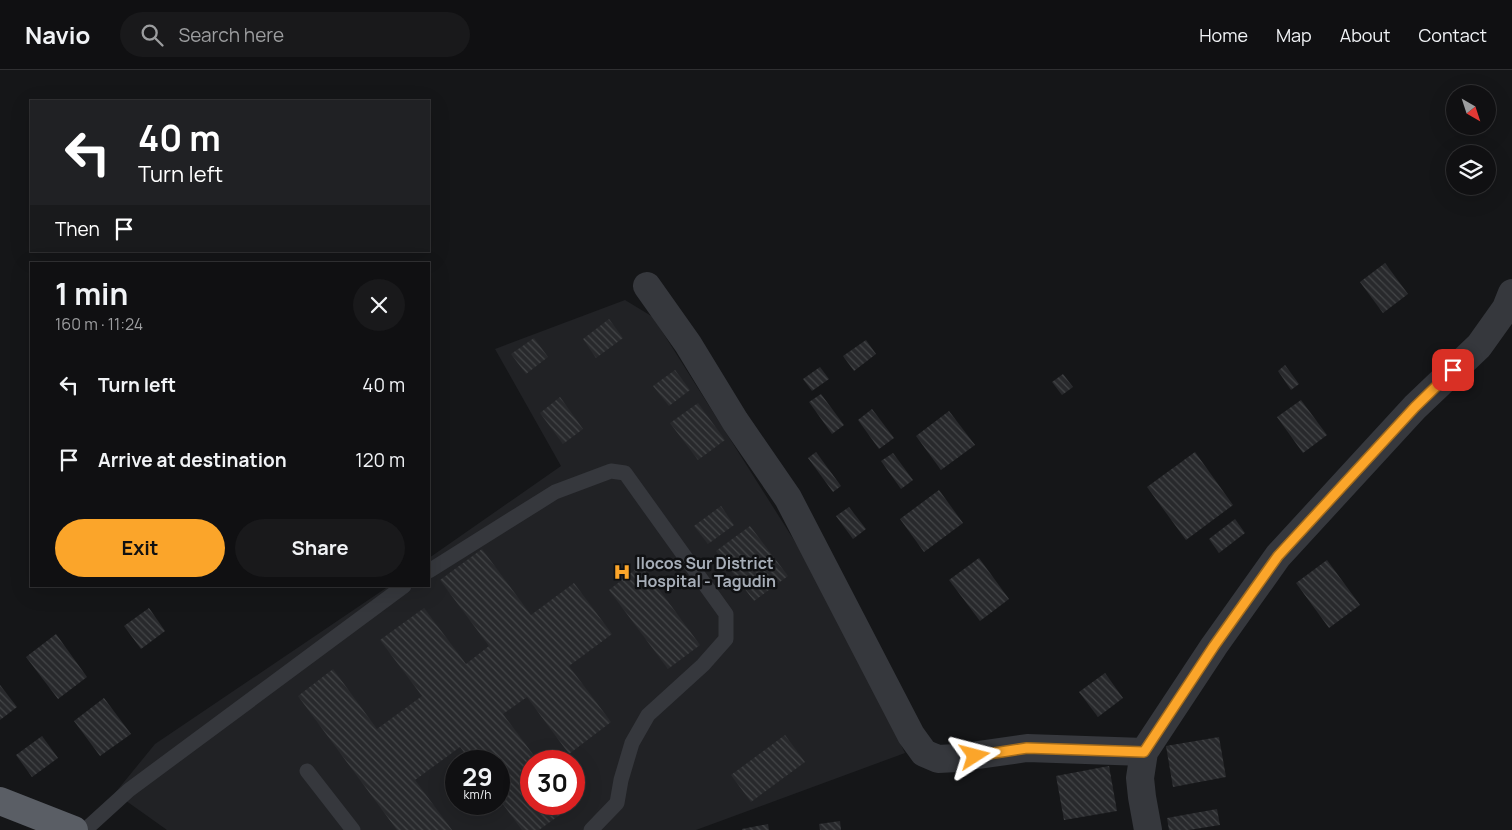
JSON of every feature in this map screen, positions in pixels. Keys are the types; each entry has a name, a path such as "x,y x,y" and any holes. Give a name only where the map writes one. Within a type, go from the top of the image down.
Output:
{"highway":[{"path":"0,801 74,830"}],"street":[{"path":"647,286 688,344 736,421 788,498 912,735 924,753 938,759 1027,748 1144,752"},
{"path":"1148,830 1140,778 1144,752 1214,646 1278,556 1415,407 1479,346 1506,308 1512,293"}],"lane":[{"path":"430,570 556,492 611,470 625,473 726,614 726,638 702,665 648,715 632,743 621,780 617,803 591,830"},
{"path":"85,830 129,790 403,587"},
{"path":"307,772 353,830"}],"shaded area":[{"name":"Ilocos Sur District Hospital - Tagudin","path":"625,300 653,317 823,586 905,753 696,830 167,830 115,793 155,744 388,587 430,587 430,557 561,466 495,349"}],"building":[{"path":"1385,263 1408,294 1383,313 1360,282"},
{"path":"609,319 623,338 596,358 583,339"},
{"path":"534,338 548,357 526,374 511,354"},
{"path":"866,340 876,354 854,371 843,356"},
{"path":"1285,365 1299,384 1291,390 1278,371"},
{"path":"820,367 829,379 812,391 803,379"},
{"path":"675,370 690,390 669,406 653,386"},
{"path":"1063,374 1073,387 1062,395 1052,382"},
{"path":"821,394 844,425 832,434 809,402"},
{"path":"560,397 583,429 563,444 540,413"},
{"path":"1301,400 1327,435 1303,453 1277,417"},
{"path":"698,403 725,440 698,460 670,423"},
{"path":"872,409 894,438 879,449 858,420"},
{"path":"949,411 975,445 941,470 916,436"},
{"path":"816,452 841,486 833,492 808,458"},
{"path":"1195,452 1233,505 1186,540 1147,487"},
{"path":"893,453 913,480 901,489 881,461"},
{"path":"939,490 963,523 924,552 900,519"},
{"path":"721,506 734,525 708,544 694,526"},
{"path":"849,507 866,529 853,539 836,516"},
{"path":"1235,519 1245,533 1219,553 1209,539"},
{"path":"750,526 788,576 754,601 716,551"},
{"path":"482,549 531,615 574,583 612,634 569,666 611,722 574,750 566,750 527,697 503,714 530,750 520,750 520,815 560,815 539,830 522,830 510,814 510,750 462,750 460,747 456,750 445,750 445,758 415,780 452,830 397,830 298,696 333,669 377,729 422,696 380,640 424,608 466,664 489,646 440,580"},
{"path":"979,558 1009,599 980,621 949,580"},
{"path":"1327,560 1360,605 1329,628 1296,583"},
{"path":"641,565 700,645 668,669 609,590"},
{"path":"149,608 165,631 141,649 124,626"},
{"path":"56,634 87,677 58,699 26,657"},
{"path":"1105,673 1123,698 1098,717 1079,692"},
{"path":"0,685 17,707 0,720"},
{"path":"104,698 131,734 100,756 74,721"},
{"path":"785,735 805,762 751,802 731,775"},
{"path":"42,736 58,758 32,777 16,755"},
{"path":"1219,737 1226,777 1173,787 1166,746"},
{"path":"1109,766 1117,811 1064,820 1056,776"},
{"path":"1217,809 1220,825 1189,830 1169,830 1167,818"},
{"path":"840,821 841,830 820,830 819,824"},
{"path":"768,824 769,830 742,830 742,829"}],"place":[{"name":"Ilocos Sur District Hospital - Tagudin","path":"622,572"}],"route":[{"path":"975,756 1027,748 1144,752 1214,646 1278,556 1415,407 1453,370"}]}
